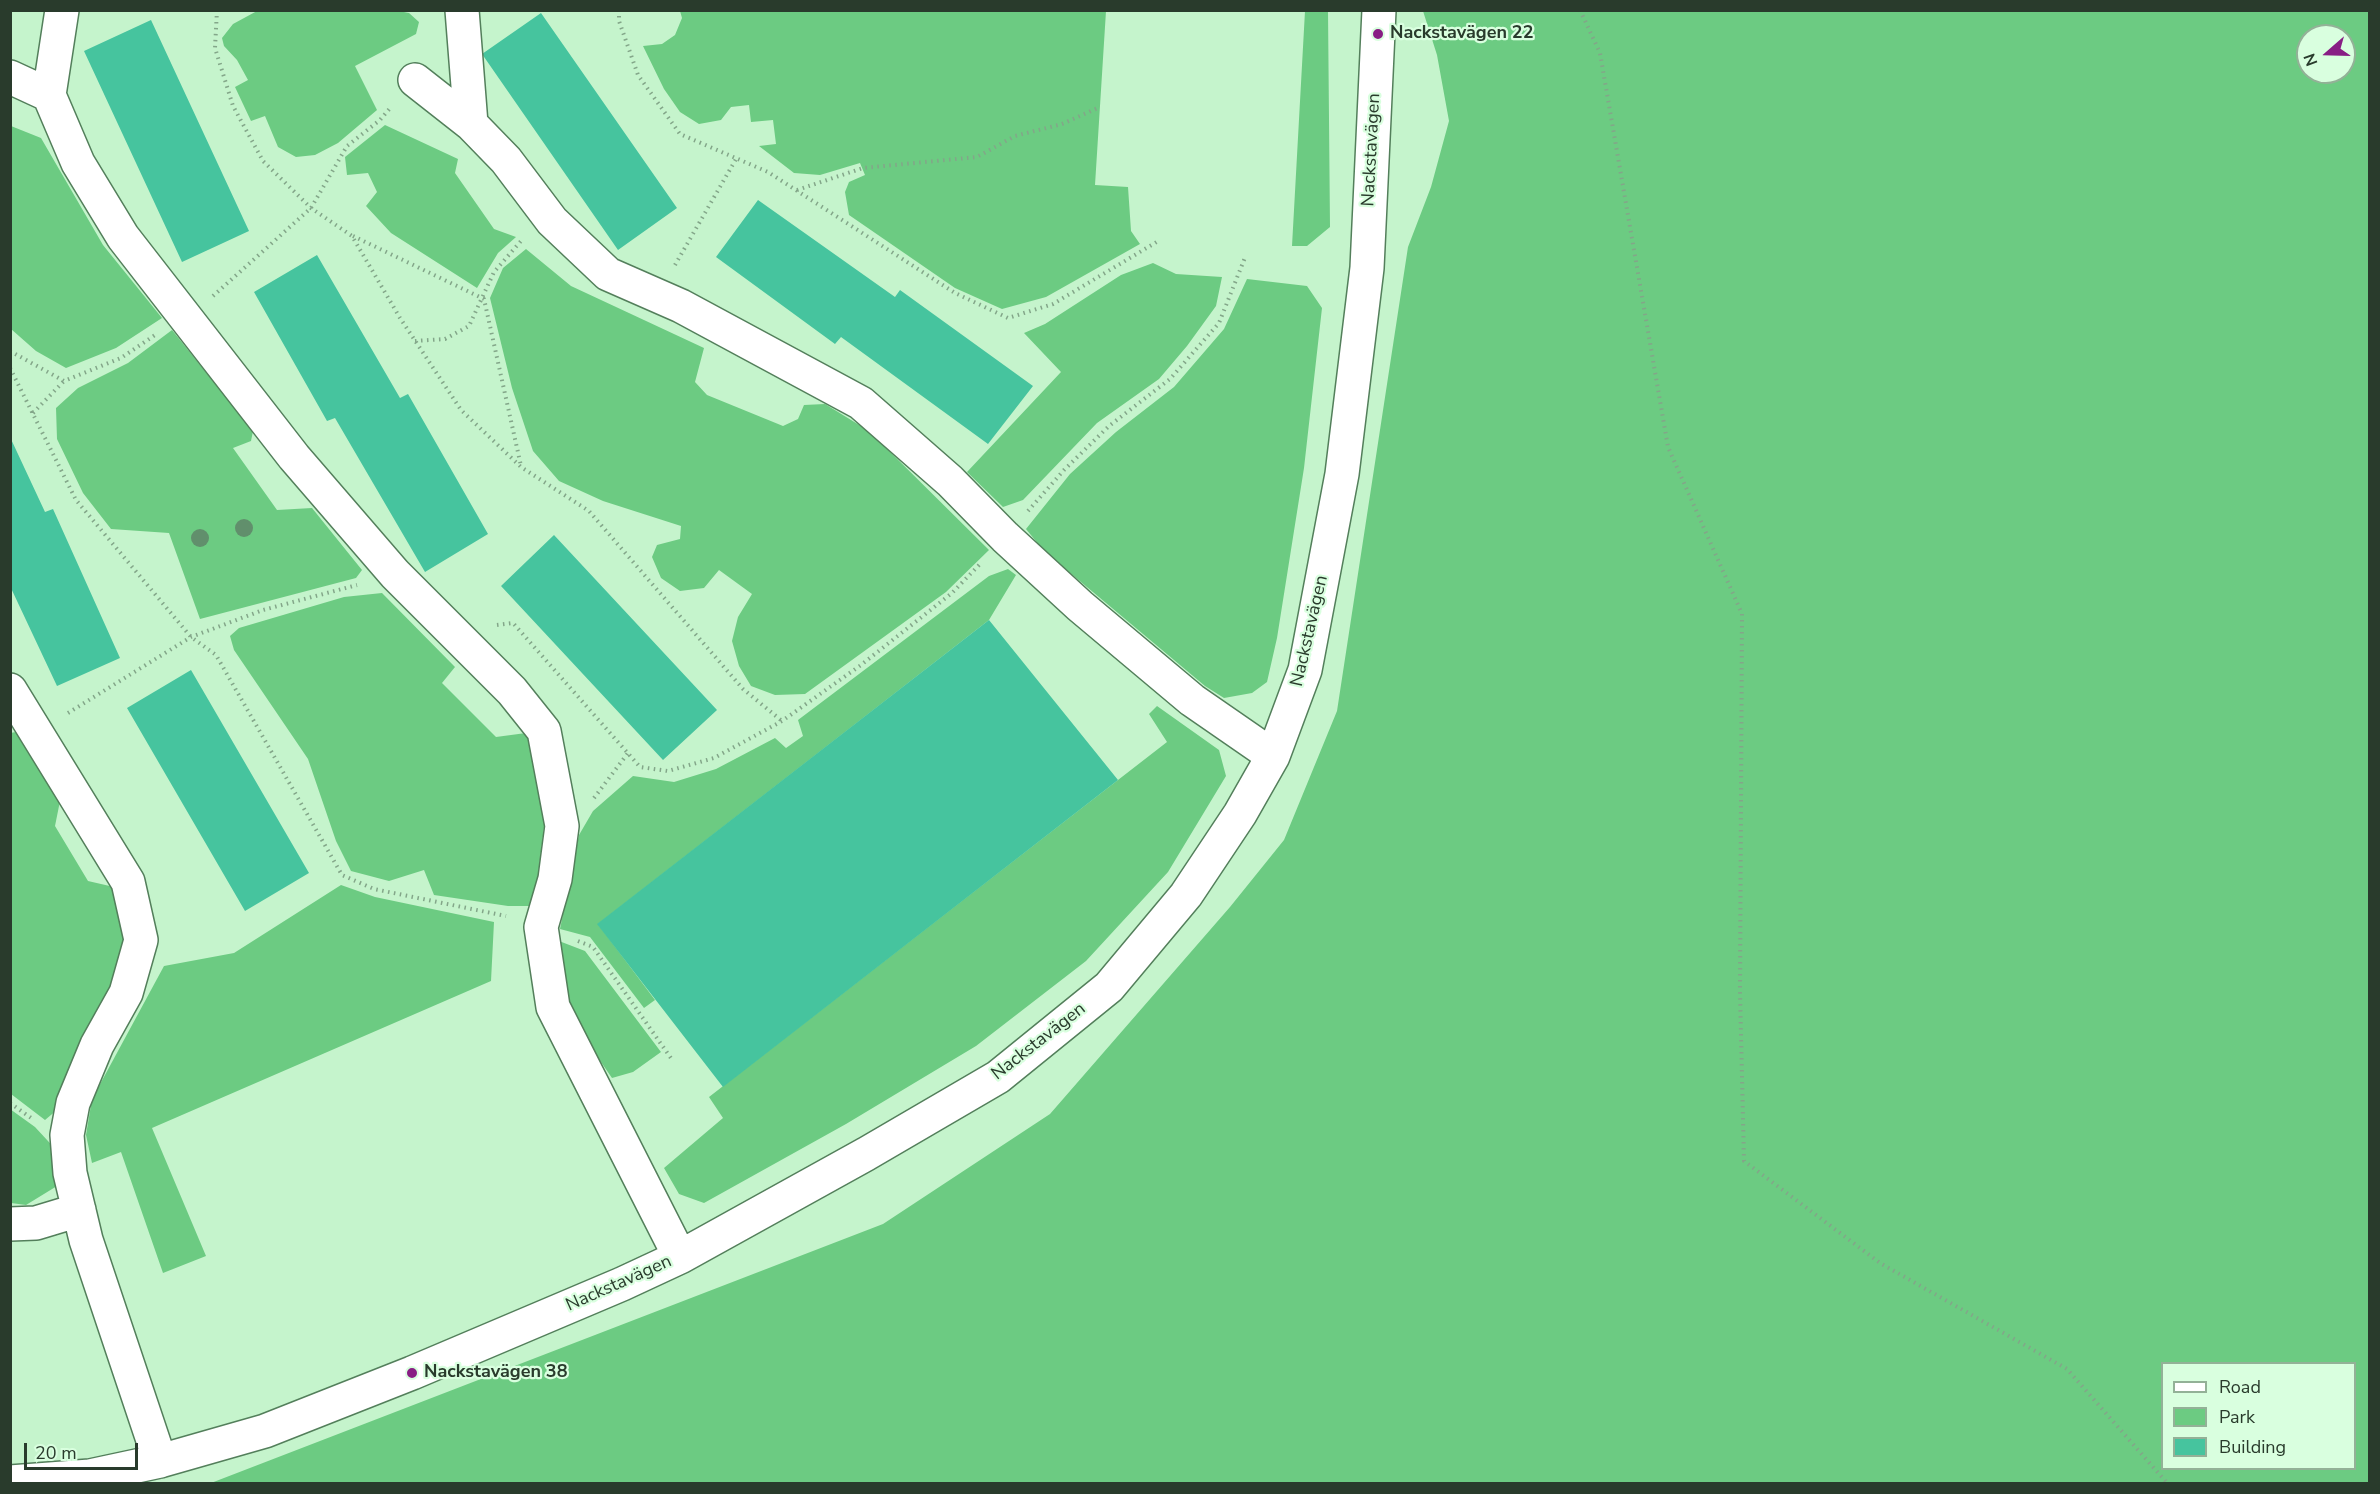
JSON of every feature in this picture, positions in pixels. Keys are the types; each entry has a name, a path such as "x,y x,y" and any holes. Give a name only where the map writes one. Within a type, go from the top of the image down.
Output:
{"street":[{"path":"62,10 49,95 78,162 123,237 294,457 395,574 512,692 544,731 562,826 555,879 541,927 553,1007 680,1257"},
{"path":"462,10 471,124"},
{"name":"Nackstavägen","path":"10,1482 90,1476 160,1461 265,1431 412,1373 680,1257 866,1155 998,1077 1109,987 1186,895 1240,814 1274,756 1305,670 1342,474 1366,268 1379,10"},
{"path":"10,77 49,95"},
{"path":"415,80 471,124 506,160 552,222 608,274 681,306 861,403 950,481 1005,537 1080,606 1192,700 1274,756"},
{"path":"10,690 29,717 128,882 141,939 126,993 97,1045 73,1103 67,1135 70,1173 86,1240 160,1461"},
{"path":"10,1224 36,1224 79,1210"}],"path":[{"path":"217,10 215,48 233,106 263,161 311,208 352,236 484,299"},
{"path":"619,10 619,21 638,75 680,134 768,172 955,293 1008,318 1053,304 1160,240"},
{"path":"1580,10 1600,53 1668,447 1742,614 1740,992 1744,1161 1880,1263 2067,1370 2168,1484"},
{"path":"33,413 64,381 121,358 168,326 188,318 311,208 347,146 380,120 415,80"},
{"path":"797,190 863,168 977,157 1015,136 1062,124 1100,107"},
{"path":"657,297 736,159"},
{"path":"415,341 445,339 469,326 484,299 494,272 518,243 552,222"},
{"path":"352,236 415,341 460,410 521,467 589,511 743,689 782,721"},
{"path":"452,632 513,623 640,767 668,771 714,758 782,721 861,665 952,593 1064,470 1109,426 1170,379 1219,323 1246,255"},
{"path":"484,299 521,467"},
{"path":"10,351 64,381"},
{"path":"10,368 76,500 191,637 216,655 342,875 374,889 497,913 593,947 673,1061"},
{"path":"29,717 70,713 191,637 263,610 395,574"},
{"path":"562,826 600,793 628,753"}],"green space":[{"path":"257,11 399,11 409,13 419,22 416,34 355,66 377,110 338,143 315,155 296,157 278,147 265,116 251,121 235,87 248,80 237,60 224,46 222,38 233,24"},
{"path":"680,11 1106,11 1095,185 1128,187 1131,231 1140,244 1046,297 1002,309 955,288 849,215 845,192 849,182 865,175 860,163 820,175 794,173 759,146 776,144 773,120 751,122 749,105 731,107 721,120 699,124 680,112 664,89 643,46 662,44 675,35 682,18"},
{"path":"1305,11 1328,11 1330,227 1307,246 1292,246"},
{"path":"1423,11 2369,11 2369,1483 211,1483 883,1224 1050,1114 1230,907 1284,840 1337,711 1408,247 1431,187 1449,121 1437,55"},
{"path":"385,125 458,159 455,173 494,229 516,237 498,253 477,288 391,233 366,206 377,192 368,173 347,175 345,157"},
{"path":"11,126 41,138 103,245 162,318 116,348 66,368 36,351 11,329"},
{"path":"526,249 571,286 704,348 695,382 707,395 783,426 798,419 804,405 825,404 869,431 989,550 946,592 805,694 775,695 751,686 739,666 732,641 738,617 752,594 719,570 704,588 680,591 661,578 652,557 657,545 680,539 681,526 603,501 559,481 533,451 512,388 490,298 503,268"},
{"path":"1153,263 1176,274 1222,277 1216,306 1159,379 1097,423 1023,500 1003,507 967,472 1061,372 1024,333 1045,324 1121,275"},
{"path":"1247,279 1307,286 1322,308 1304,468 1277,638 1267,682 1252,693 1224,698 1205,686 1044,551 1026,529 1070,474 1116,432 1174,387 1224,329"},
{"path":"172,330 253,431 251,441 233,448 277,510 312,508 362,570 356,578 200,619 169,533 111,529 83,493 57,439 56,408 78,388 128,363"},
{"path":"1008,569 1016,575 989,620 598,924 655,1000 644,1008 590,937 560,929 579,835 593,811 633,776 674,782 716,769 775,738 786,748 803,736 798,720 989,576"},
{"path":"382,593 455,667 442,683 496,737 526,733 540,760 546,812 536,891 530,906 508,906 434,895 424,870 389,881 351,871 336,841 308,759 234,650 230,636 239,628 344,597"},
{"path":"1157,706 1219,750 1226,776 1168,872 1086,961 976,1046 846,1124 704,1203 679,1194 664,1168 723,1118 709,1097 1167,742 1149,714"},
{"path":"16,732 60,801 55,826 88,881 114,887 127,923 124,963 64,1104 45,1120 11,1094 10,733"},
{"path":"341,885 375,897 494,922 491,981 152,1128 206,1256 163,1273 121,1152 92,1163 86,1135 92,1099 164,966 234,953"},
{"path":"559,941 585,951 661,1052 633,1072 612,1078 574,1023 562,984"},
{"path":"10,1109 35,1127 60,1154 57,1186 26,1205 11,1203"}],"building":[{"path":"541,13 677,208 618,250 482,54"},
{"path":"151,20 249,231 182,262 84,51"},
{"path":"758,200 895,297 900,290 1033,386 988,444 841,337 835,344 716,257"},
{"path":"317,255 400,398 408,394 488,534 425,572 335,418 327,421 254,292"},
{"path":"10,437 45,512 53,509 120,658 57,686 10,586"},
{"path":"554,535 717,710 663,760 501,586"},
{"path":"989,620 1118,780 723,1087 597,924"},
{"path":"191,670 309,873 245,911 127,708"}],"place":[{"name":"Nackstavägen 22","path":"1378,34"},
{"name":"Nackstavägen 38","path":"412,1373"}]}
